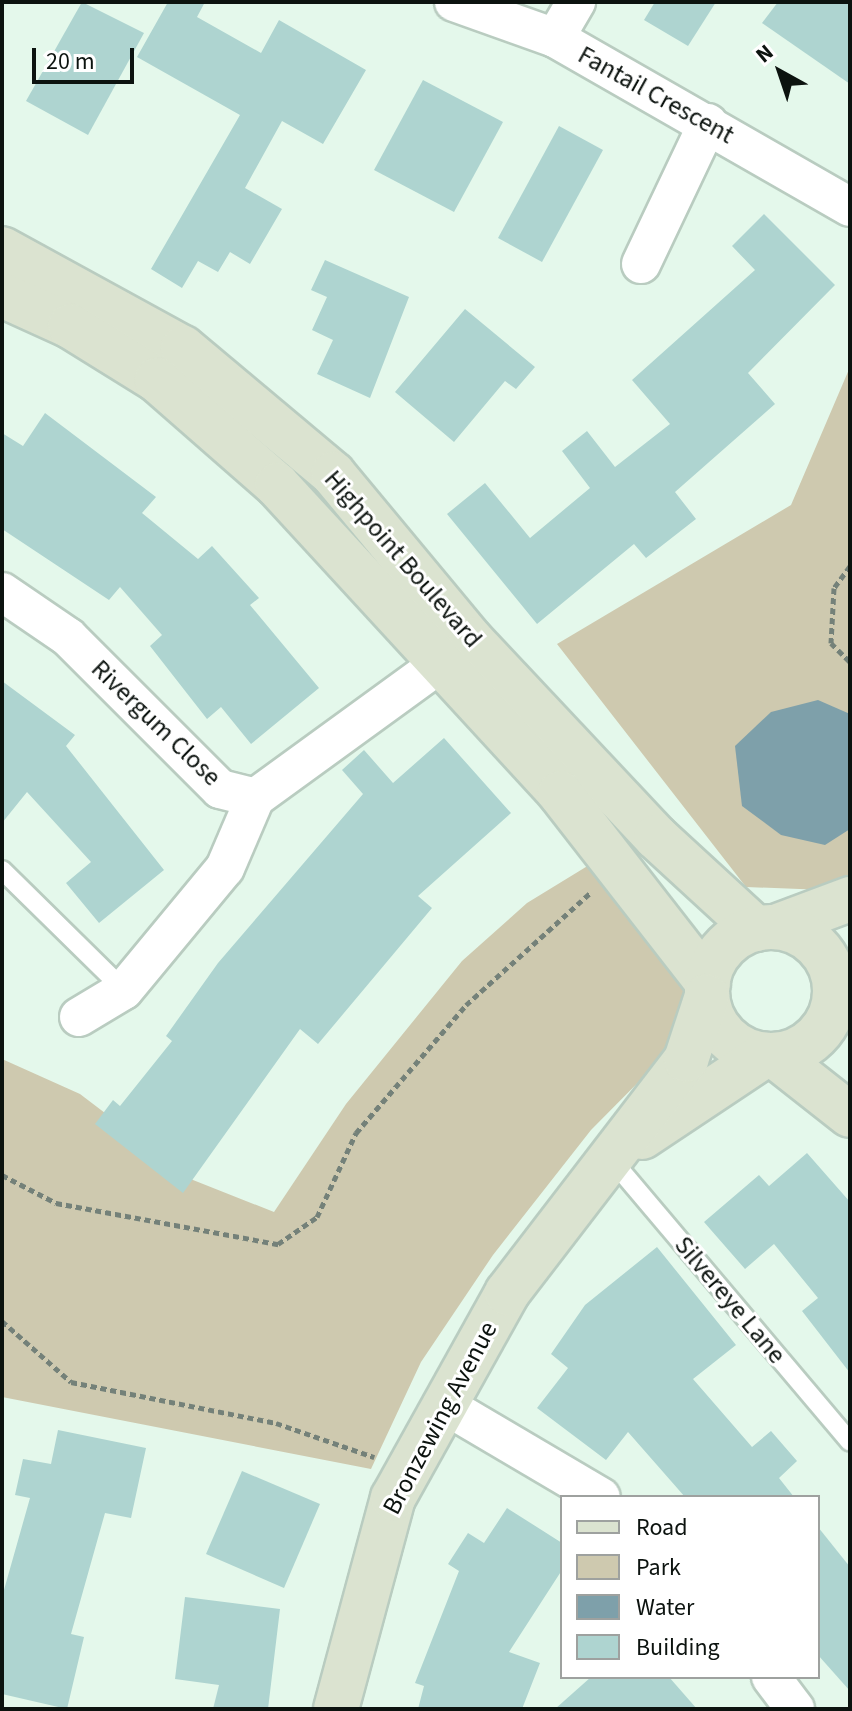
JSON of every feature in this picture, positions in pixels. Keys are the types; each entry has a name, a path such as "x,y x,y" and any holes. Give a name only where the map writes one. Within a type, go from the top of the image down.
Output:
{"street":[{"name":"Fantail Crescent","path":"454,2 555,38 850,207"},
{"path":"555,38 576,2"},
{"path":"641,264 708,123"},
{"name":"Highpoint Boulevard","path":"2,249 195,358 333,474 456,652 619,867 707,990"},
{"name":"Highpoint Boulevard","path":"2,295 70,326 157,380 277,485 656,837 766,928"},
{"name":"Rivergum Close","path":"2,592 68,637 220,789 255,798 456,652"},
{"path":"79,1017 124,990 225,868 255,798"},
{"path":"850,899 766,928 724,948 707,990 732,1042 770,1055 850,1115"},
{"path":"766,928 810,940 841,962 840,1035 770,1055"},
{"name":"Bronzewing Avenue","path":"336,1709 368,1574 408,1472 443,1404 507,1293 686,1060 707,990"},
{"name":"Bronzewing Avenue","path":"611,1159 770,1055"},
{"path":"443,1404 598,1495"},
{"path":"772,1679 795,1709"}],"lane":[{"path":"2,870 124,990"},
{"name":"Silvereye Lane","path":"611,1159 850,1442"}],"path":[{"path":"850,566 834,588 831,643 850,662"},
{"path":"2,1175 56,1203 278,1244 317,1217 356,1133 466,1005 619,867"},
{"path":"2,1321 71,1382 276,1423 408,1472"}],"green space":[{"path":"850,367 850,891 746,887 557,644 791,505"},
{"path":"612,851 698,956 693,1027 591,1130 493,1255 421,1362 371,1469 2,1397 2,1059 80,1094 193,1180 274,1212 346,1104 462,961 527,903"}],"water":[{"path":"818,700 850,714 850,829 825,845 781,835 742,806 735,746 771,712"}],"building":[{"path":"82,2 144,33 88,135 26,101"},
{"path":"168,2 205,2 197,17 261,53 279,20 366,70 323,144 282,121 245,188 282,209 250,264 230,252 218,272 198,261 182,288 151,269 240,115 137,57"},
{"path":"655,2 716,2 688,46 644,20"},
{"path":"778,2 850,2 850,84 762,23"},
{"path":"423,80 503,122 454,212 374,170"},
{"path":"559,126 603,150 542,262 498,238"},
{"path":"764,214 835,285 748,373 775,404 675,492 696,519 646,558 634,544 537,624 447,514 485,483 530,538 590,488 562,451 587,431 615,467 670,424 632,380 755,270 732,246"},
{"path":"325,260 409,297 370,398 317,374 333,340 312,330 327,297 311,290"},
{"path":"465,309 535,367 516,389 505,381 454,442 395,392"},
{"path":"45,413 156,497 142,513 198,559 212,546 259,598 250,605 319,688 251,744 221,707 207,719 150,646 162,635 120,587 109,600 2,529 2,433 23,446"},
{"path":"2,681 75,735 66,746 164,870 99,923 66,883 91,862 27,792 2,823"},
{"path":"444,738 511,813 418,896 432,908 318,1044 300,1029 183,1193 95,1124 113,1100 120,1106 172,1041 166,1036 218,963 363,794 342,770 364,750 393,783"},
{"path":"807,1153 850,1202 850,1373 802,1311 818,1298 774,1244 745,1269 704,1222 759,1175 769,1186"},
{"path":"657,1247 736,1345 693,1379 752,1447 771,1431 797,1461 779,1478 792,1495 683,1495 628,1432 606,1460 537,1408 568,1368 551,1354 585,1305"},
{"path":"58,1430 146,1448 131,1518 105,1513 71,1634 84,1637 67,1709 2,1694 2,1597 30,1498 15,1495 23,1459 51,1464"},
{"path":"242,1471 320,1504 284,1588 206,1554"},
{"path":"507,1508 560,1542 560,1573 509,1652 540,1663 522,1709 418,1709 424,1686 415,1683 459,1571 448,1564 468,1533 484,1543"},
{"path":"820,1530 850,1567 850,1691 820,1657"},
{"path":"185,1597 280,1609 268,1709 213,1709 219,1685 175,1679"},
{"path":"589,1679 671,1679 697,1709 555,1709"}]}
